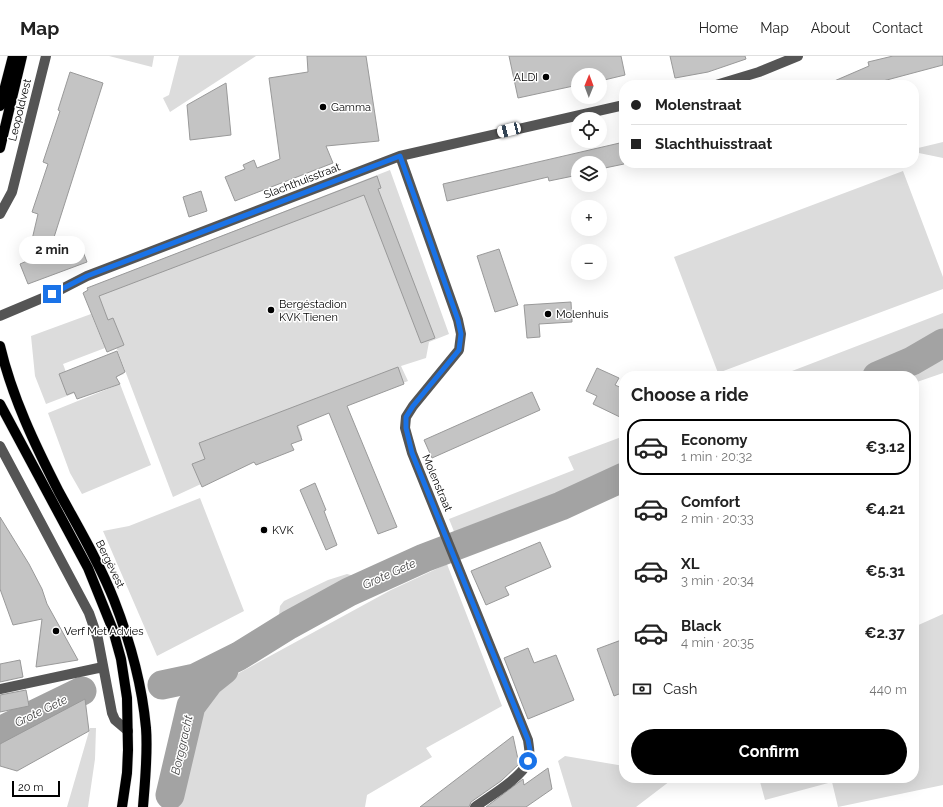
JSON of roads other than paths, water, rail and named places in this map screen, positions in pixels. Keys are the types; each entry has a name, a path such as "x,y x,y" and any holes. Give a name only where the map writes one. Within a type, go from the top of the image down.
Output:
{"main road":[{"name":"Leopoldvest","path":"0,106 13,56"},
{"name":"Leopoldvest","path":"0,148 22,56"},
{"name":"Bergévest","path":"0,346 18,403 59,492 104,578 123,626 138,674 146,730 146,766 143,807"},
{"name":"Bergévest","path":"0,404 51,498 101,599 113,630 121,659 127,698 127,773 122,807"}],"street":[{"name":"Leopoldvest","path":"0,214 12,192 46,56"},
{"path":"733,80 759,72 798,56"},
{"name":"Slachthuisstraat","path":"0,316 52,294 87,276 400,156 619,106"},
{"name":"Molenstraat","path":"400,156 458,320 461,334 459,350 413,406 406,417 406,428 412,453 528,740 530,750 528,761 519,774 475,807"},
{"path":"0,446 86,607 98,639 112,713 115,720 128,730"},
{"path":"0,689 103,667"}],"waterway":[{"name":"Grote Gete","path":"889,371 912,361 943,343"},
{"name":"Grote Gete","path":"162,685 195,678 239,656 289,625 349,592 424,558 561,506 619,479"},
{"name":"Borggracht","path":"170,795 191,706 209,682 224,670"},
{"name":"Grote Gete","path":"0,731 82,691"}],"place":[{"name":"ALDI","path":"546,77"},
{"name":"Gamma","path":"323,107"},
{"name":"Bergéstadion KVK Tienen","path":"271,310"},
{"name":"Molenhuis","path":"548,314"},
{"name":"KVK","path":"264,530"},
{"name":"Verf Met Advies","path":"56,631"}]}
